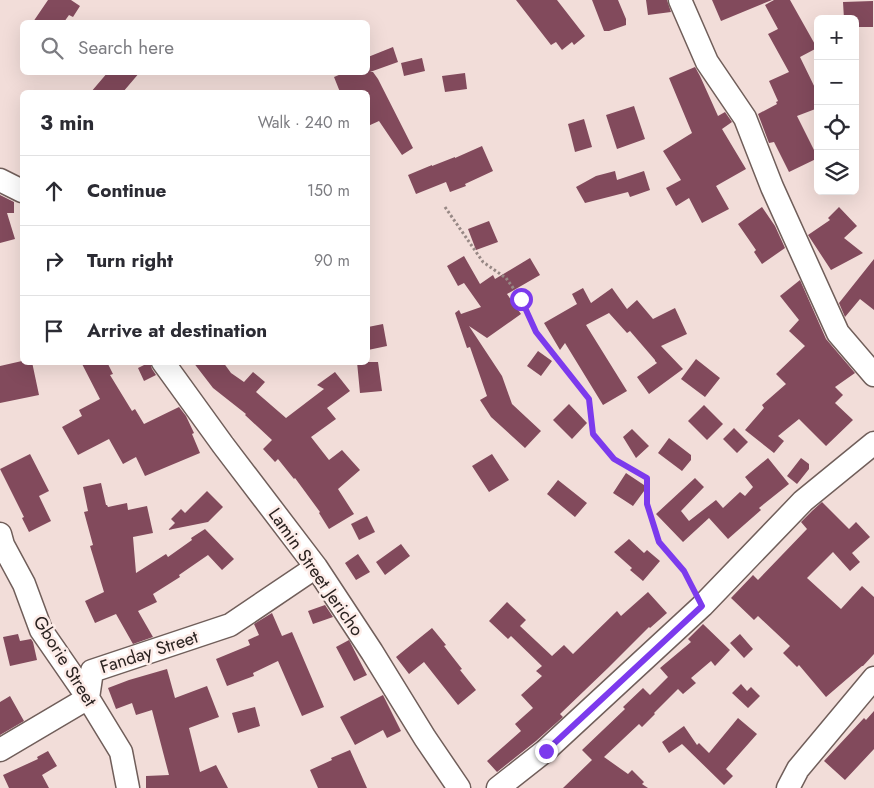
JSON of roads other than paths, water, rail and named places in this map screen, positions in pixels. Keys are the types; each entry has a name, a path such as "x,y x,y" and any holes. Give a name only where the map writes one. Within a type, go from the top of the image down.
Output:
{"street":[{"path":"680,0 707,62 745,118 772,187 838,333 874,375"},
{"path":"0,180 20,190"},
{"name":"Lamin Street Jericho","path":"165,365 316,567 459,788"},
{"path":"498,788 546,751 702,606 803,501 874,443"},
{"name":"Gborie Street","path":"0,534 24,584 41,630 88,698 120,752 128,788"},
{"name":"Fanday Street","path":"0,750 88,698 92,671 230,625 316,567"},
{"path":"772,788 793,778 874,678"}]}
